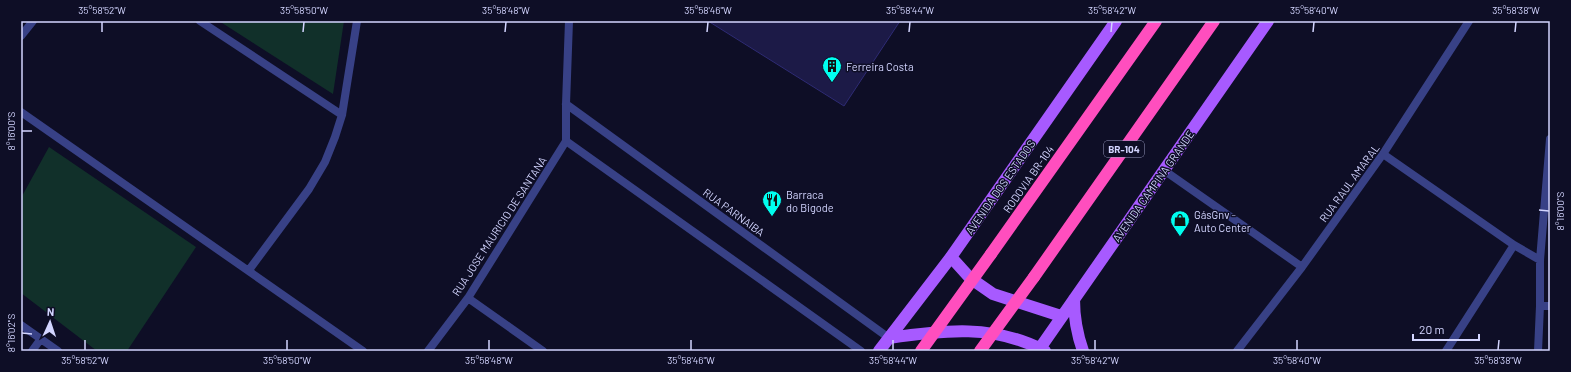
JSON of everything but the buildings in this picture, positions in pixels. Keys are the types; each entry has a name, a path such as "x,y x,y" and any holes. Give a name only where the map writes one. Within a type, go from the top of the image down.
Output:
{"highway":[{"name":"RODOVIA BR-104","path":"921,351 1156,21"},
{"name":"BR-104","path":"980,351 1214,21"}],"main road":[{"name":"AVENIDA DOS ESTADOS","path":"880,351 951,257 1116,21"},
{"name":"AVENIDA CAMPINA GRANDE","path":"1041,350 1061,316 1165,171 1268,21"},
{"path":"951,257 970,278 993,294 1061,316"},
{"path":"1074,299 1074,319 1078,338 1083,351"},
{"path":"889,338 960,331 995,332 1020,339 1041,350"}],"street":[{"path":"21,36 32,21"},
{"path":"200,21 342,115"},
{"path":"249,270 309,188 325,162 342,115 357,21"},
{"path":"569,21 566,142 861,351"},
{"name":"RUA RAUL AMARAL","path":"1236,351 1302,267 1383,154 1469,21"},
{"name":"RUA PARNAIBA","path":"566,104 889,338"},
{"path":"21,112 363,351"},
{"path":"1538,351 1540,260 1550,139"},
{"name":"RUA JOSE MAURICIO DE SANTANA","path":"428,351 468,298 566,142"},
{"path":"1383,154 1514,245 1540,260"},
{"path":"1165,171 1302,267"},
{"path":"1446,351 1514,245"},
{"path":"468,298 543,351"},
{"path":"1540,306 1550,306"},
{"path":"21,325 40,340 58,351"},
{"path":"32,351 40,340"}],"green space":[{"path":"219,21 344,21 333,94"},
{"path":"49,147 196,247 127,351 97,351 21,293 21,198"}],"place":[{"name":"Ferreira Costa","path":"832,83"},
{"name":"Barraca do Bigode","path":"772,217"},
{"name":"GásGnv - Auto Center","path":"1180,237"}]}
